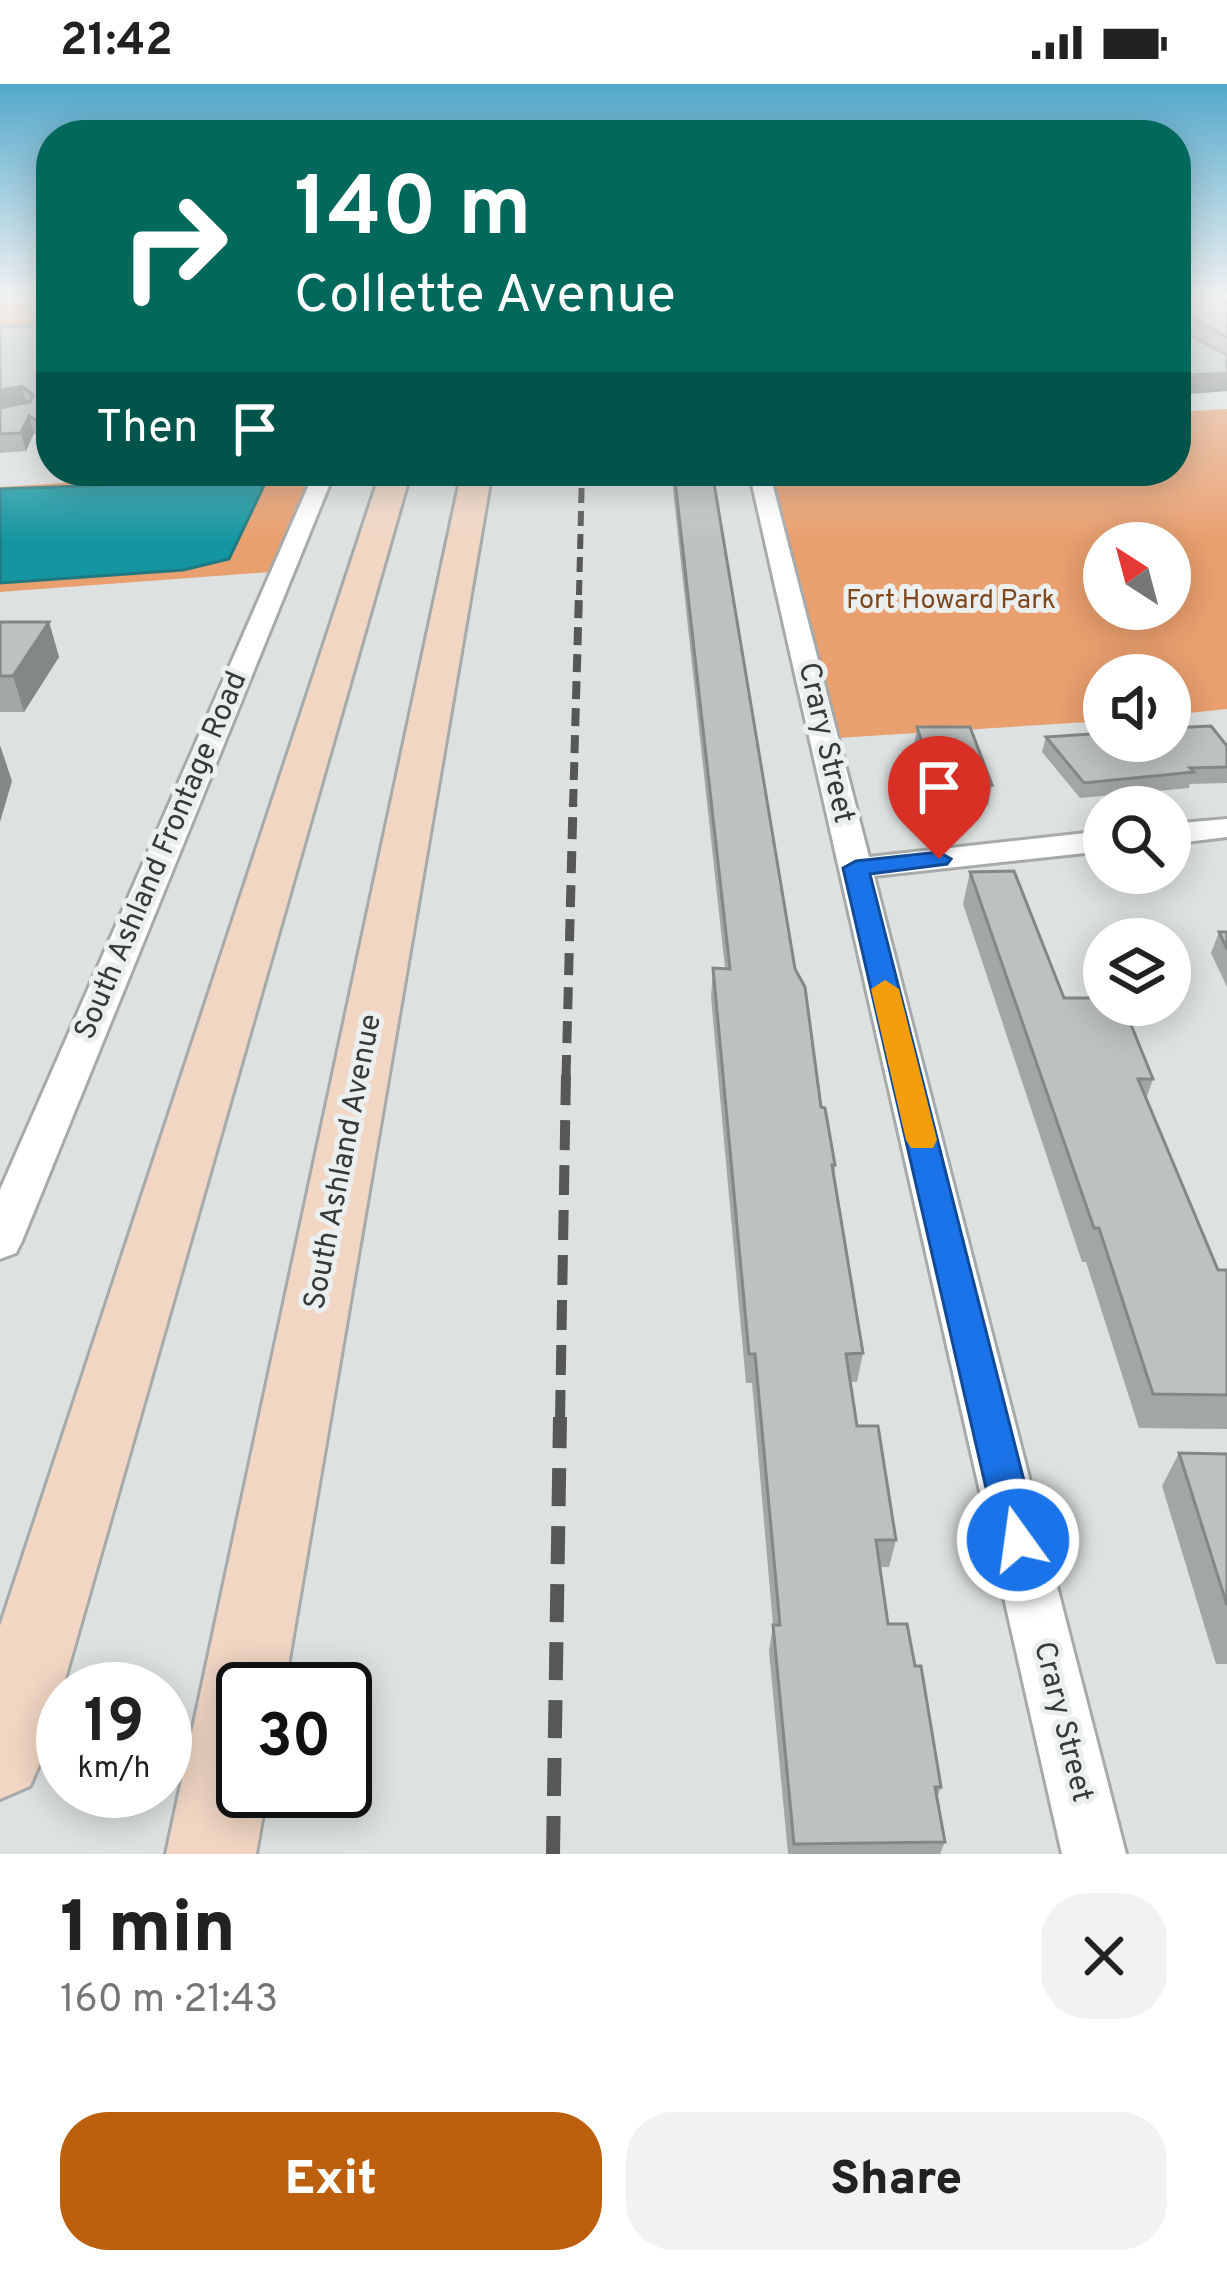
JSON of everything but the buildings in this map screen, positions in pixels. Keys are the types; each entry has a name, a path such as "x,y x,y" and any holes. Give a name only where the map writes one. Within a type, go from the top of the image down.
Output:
{"main road":[{"path":"0,1756 391,486"},
{"name":"South Ashland Avenue","path":"211,1854 474,486"}],"street":[{"name":"South Ashland Frontage Road","path":"0,1241 319,486"},
{"name":"Crary Street","path":"763,486 1094,1854"},
{"path":"1191,832 1227,828"},
{"path":"856,868 1083,843"}],"green space":[{"name":"Fort Howard Park","path":"1227,409 1227,709 1191,713 1191,654 1083,654 1083,722 822,739 763,486 1191,486 1191,411"},
{"path":"319,486 283,571 0,592 0,487"}],"water":[{"path":"264,486 229,559 183,570 0,583 0,489"}],"railway":[{"path":"579,595 582,486"},
{"path":"573,807 579,592"},
{"path":"566,1077 573,804"},
{"path":"560,1420 566,1074"},
{"path":"553,1854 560,1417"}],"slow traffic":[{"path":"885,989 922,1140"}],"route":[{"path":"939,859 856,868 1018,1540"}]}
